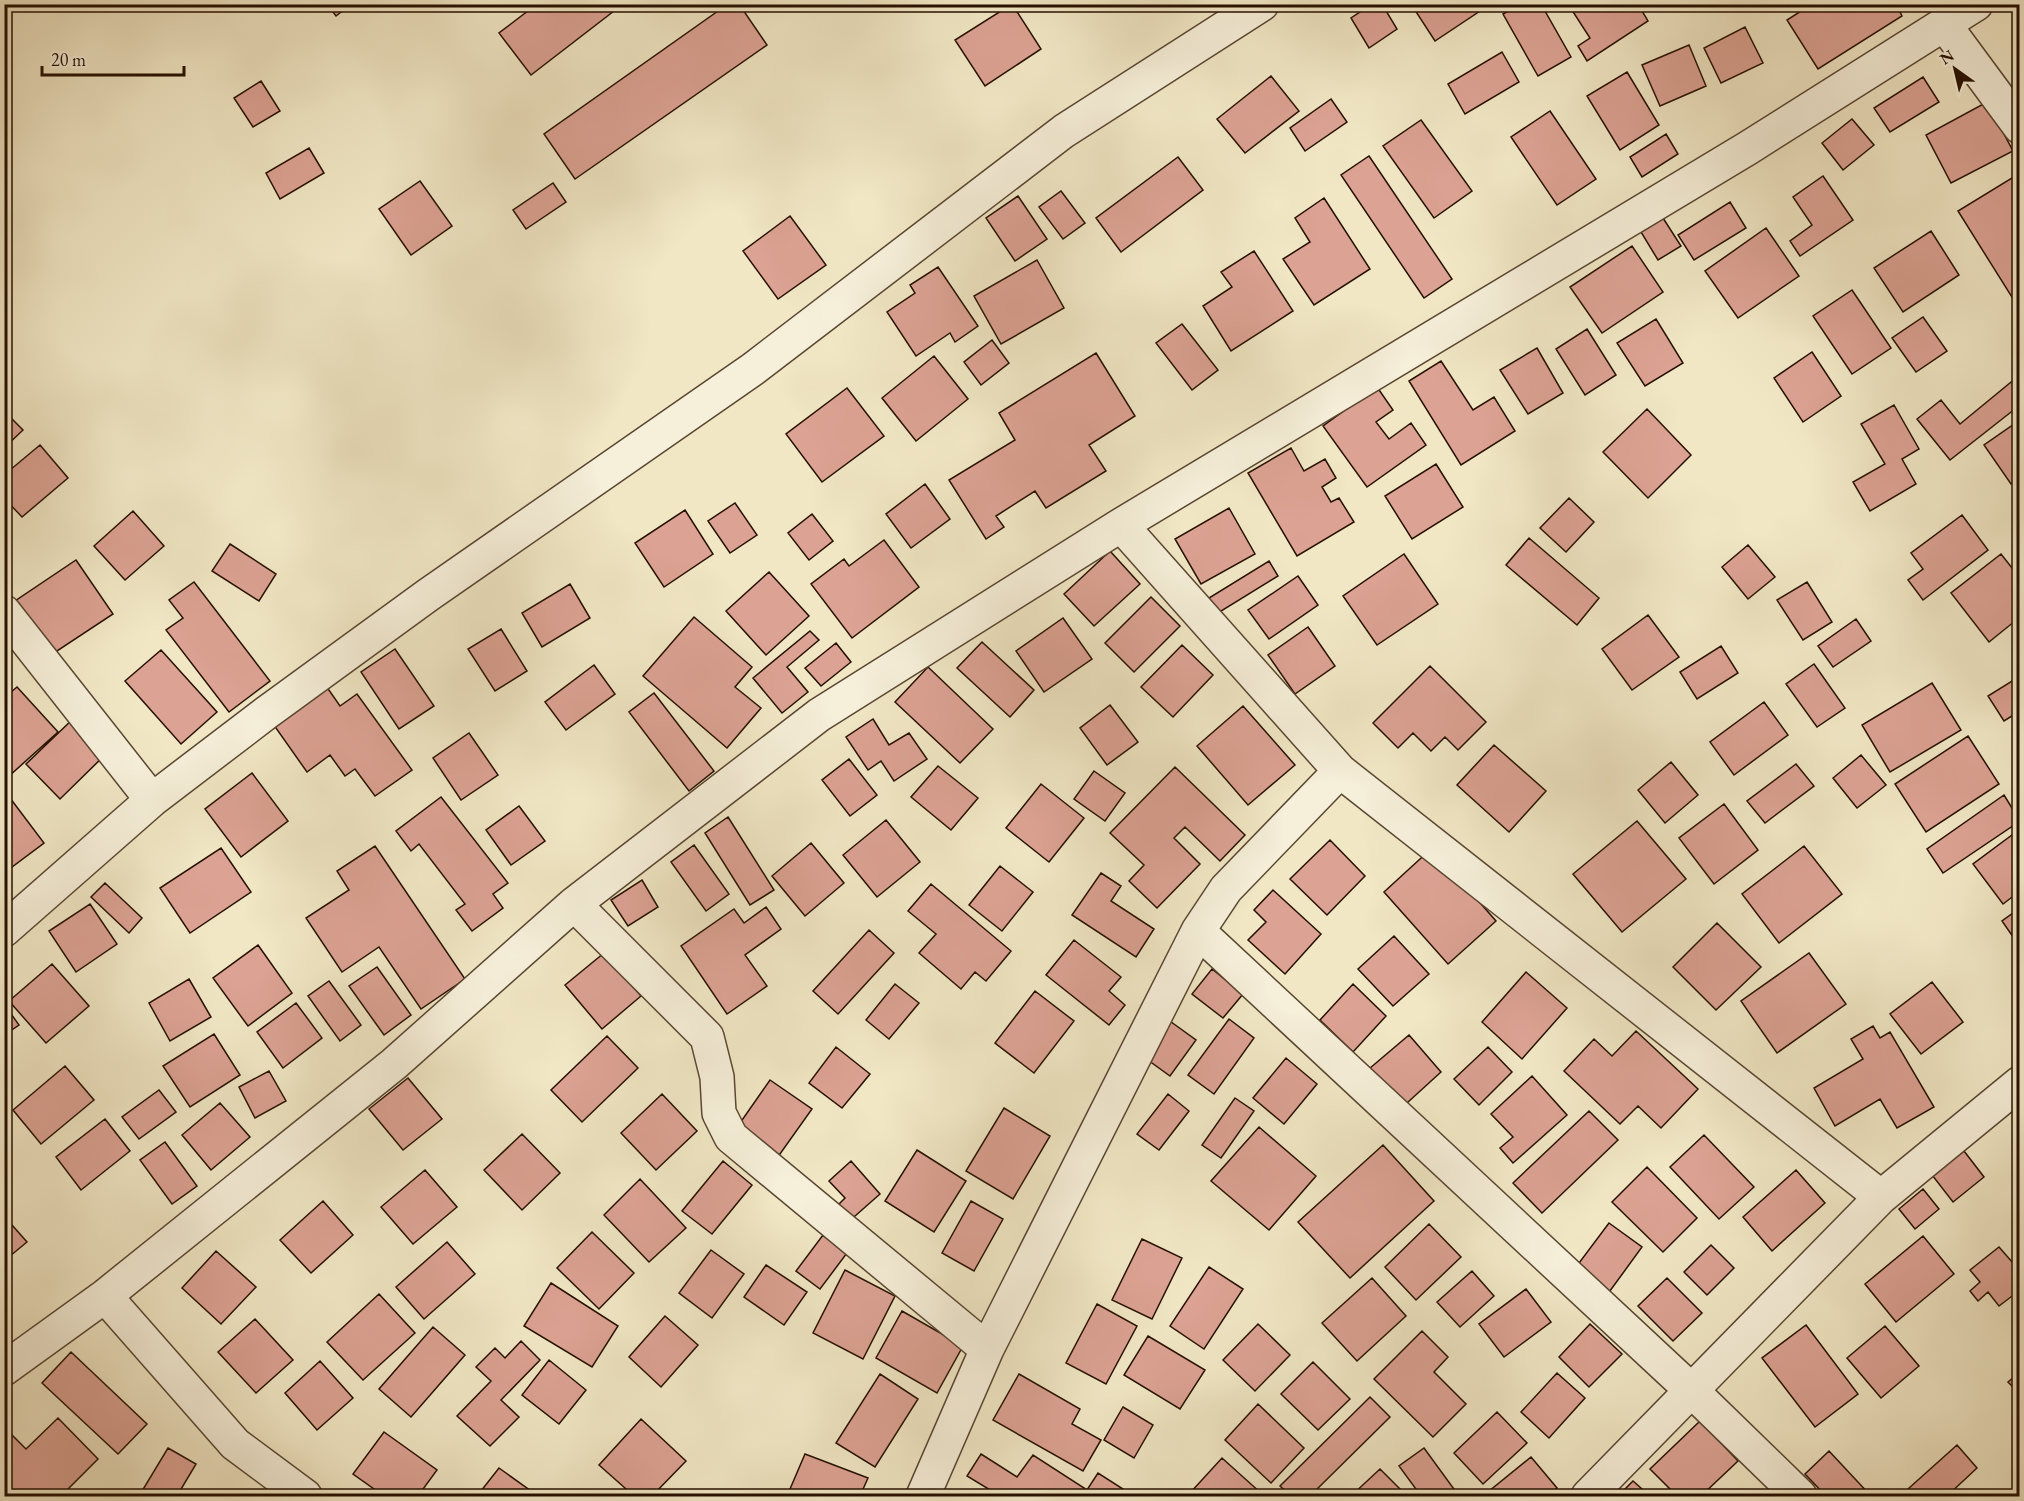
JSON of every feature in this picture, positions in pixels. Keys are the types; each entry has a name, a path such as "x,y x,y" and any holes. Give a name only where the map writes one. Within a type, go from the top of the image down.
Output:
{"street":[{"path":"4,930 152,800 428,595 753,369 1064,131 1262,4"},
{"path":"4,1369 105,1296 394,1064 574,904 819,715 1121,525 1748,148 1976,4"},
{"path":"1944,24 2019,127"},
{"path":"1121,525 1340,771 1881,1197"},
{"path":"4,612 152,800"},
{"path":"923,1497 987,1349 1198,931 1226,889 1340,771"},
{"path":"574,904 707,1037 717,1077 719,1113 731,1137 987,1349"},
{"path":"1198,931 1690,1390 1800,1497"},
{"path":"1588,1497 1881,1197 2019,1083"},
{"path":"105,1296 235,1444 305,1497"}],"building":[{"path":"327,4 351,4 336,16"},
{"path":"537,4 623,4 531,75 499,33"},
{"path":"728,4 739,4 767,45 575,179 544,134"},
{"path":"1012,4 1041,49 985,86 955,40"},
{"path":"1372,4 1382,4 1397,29 1369,48 1351,18"},
{"path":"1411,4 1480,4 1483,9 1435,41"},
{"path":"1520,4 1541,4 1571,57 1538,76 1503,14"},
{"path":"1568,4 1638,4 1648,21 1587,61 1578,46 1590,38"},
{"path":"1812,4 1896,4 1902,16 1818,69 1787,20"},
{"path":"1745,27 1763,63 1721,83 1704,48"},
{"path":"1689,45 1706,86 1660,106 1642,65"},
{"path":"1502,52 1519,82 1465,114 1448,84"},
{"path":"1627,72 1659,125 1620,150 1587,96"},
{"path":"1271,76 1299,111 1245,153 1217,119"},
{"path":"1923,77 1939,102 1890,132 1874,108"},
{"path":"261,81 280,111 253,127 234,98"},
{"path":"1331,99 1347,122 1305,151 1290,128"},
{"path":"1987,102 2013,151 1951,183 1926,135"},
{"path":"1550,111 1596,179 1557,205 1511,137"},
{"path":"1852,119 1874,145 1843,170 1822,143"},
{"path":"1421,120 1472,191 1434,218 1383,146"},
{"path":"1666,134 1678,154 1642,177 1630,157"},
{"path":"309,148 324,173 280,199 266,173"},
{"path":"1369,156 1452,279 1424,298 1341,175"},
{"path":"1178,157 1203,190 1121,252 1096,218"},
{"path":"2020,173 2020,310 1958,211"},
{"path":"1823,176 1853,220 1800,256 1790,241 1812,225 1793,197"},
{"path":"420,181 452,226 411,255 379,209"},
{"path":"553,183 566,202 526,229 513,210"},
{"path":"1061,191 1085,223 1063,239 1039,207"},
{"path":"1018,196 1047,239 1015,261 986,218"},
{"path":"1324,198 1370,269 1314,305 1283,259 1310,242 1295,218"},
{"path":"1730,202 1746,228 1694,260 1678,235"},
{"path":"790,216 826,265 778,299 743,251"},
{"path":"1663,218 1681,246 1658,260 1641,232"},
{"path":"1766,228 1799,276 1738,318 1705,271"},
{"path":"1931,231 1959,275 1903,312 1874,268"},
{"path":"1632,246 1663,292 1602,333 1570,287"},
{"path":"1254,251 1293,311 1231,351 1203,306 1232,287 1221,272"},
{"path":"1037,260 1064,308 1001,344 974,296"},
{"path":"938,267 978,326 955,342 950,333 916,356 887,312 915,293 910,285"},
{"path":"1852,290 1891,348 1852,374 1813,316"},
{"path":"1923,317 1947,351 1916,372 1892,338"},
{"path":"1656,319 1683,363 1645,386 1617,343"},
{"path":"1182,324 1218,370 1192,390 1156,343"},
{"path":"1587,329 1616,375 1585,395 1556,349"},
{"path":"992,340 1009,363 981,385 964,362"},
{"path":"1537,348 1563,393 1528,414 1500,370"},
{"path":"1812,352 1841,396 1803,422 1774,378"},
{"path":"1096,353 1135,416 1089,445 1106,471 1046,508 1035,491 996,516 1004,527 986,539 949,480 1015,440 999,413"},
{"path":"934,356 968,399 916,441 882,398"},
{"path":"1441,361 1473,410 1494,397 1515,431 1461,465 1409,381"},
{"path":"2016,378 2020,382 2020,405 1950,460 1917,419 1941,400 1960,424"},
{"path":"1377,387 1393,410 1376,422 1389,439 1411,423 1426,445 1367,487 1323,426"},
{"path":"847,388 884,436 822,482 786,434"},
{"path":"1894,405 1919,449 1902,459 1916,484 1870,511 1853,482 1885,464 1861,424"},
{"path":"1647,409 1691,455 1648,498 1603,452"},
{"path":"4,411 23,430 4,448"},
{"path":"2020,420 2020,478 2011,484 1984,445"},
{"path":"40,445 68,478 22,517 4,498 4,475"},
{"path":"1291,448 1304,471 1325,459 1336,478 1322,487 1331,502 1339,498 1354,522 1297,556 1248,473"},
{"path":"1436,464 1463,507 1412,539 1385,496"},
{"path":"925,484 950,519 911,548 886,514"},
{"path":"1569,498 1594,522 1566,552 1540,528"},
{"path":"735,503 757,535 730,553 708,521"},
{"path":"1229,508 1255,554 1201,584 1175,539"},
{"path":"685,510 713,554 664,587 635,543"},
{"path":"133,511 164,546 125,580 94,546"},
{"path":"812,514 833,541 809,560 788,533"},
{"path":"1962,515 1988,550 1923,600 1908,580 1923,569 1911,553"},
{"path":"1529,538 1599,598 1577,625 1506,565"},
{"path":"884,540 919,587 852,638 811,584 844,559 849,566"},
{"path":"230,544 276,574 259,601 212,571"},
{"path":"1748,545 1775,577 1748,599 1722,567"},
{"path":"1110,551 1140,584 1094,626 1064,594"},
{"path":"1404,554 1438,604 1377,645 1343,596"},
{"path":"2001,554 2020,578 2020,617 1989,642 1951,593"},
{"path":"76,560 113,614 51,655 15,601"},
{"path":"1269,561 1278,576 1218,613 1209,598"},
{"path":"769,572 809,616 766,655 726,611"},
{"path":"1298,576 1318,605 1269,639 1248,610"},
{"path":"194,582 270,681 229,712 166,630 183,618 169,600"},
{"path":"1807,582 1832,622 1803,640 1777,600"},
{"path":"570,584 590,618 542,647 522,613"},
{"path":"1151,597 1180,626 1134,672 1105,643"},
{"path":"1648,615 1679,657 1632,690 1602,649"},
{"path":"694,617 752,667 735,687 761,708 727,748 643,676"},
{"path":"1063,618 1092,659 1044,692 1016,651"},
{"path":"1856,619 1871,641 1833,667 1818,646"},
{"path":"1308,627 1335,666 1295,694 1268,655"},
{"path":"501,629 527,671 495,691 468,649"},
{"path":"810,631 819,640 787,667 808,692 782,713 753,678"},
{"path":"982,642 1034,690 1010,717 957,668"},
{"path":"836,643 851,662 821,686 805,668"},
{"path":"1182,645 1213,675 1173,717 1141,687"},
{"path":"1721,646 1738,673 1697,699 1680,672"},
{"path":"395,649 434,706 399,729 361,672"},
{"path":"161,650 217,712 181,744 125,681"},
{"path":"1814,664 1845,708 1817,727 1786,684"},
{"path":"594,665 615,694 566,730 545,702"},
{"path":"1430,666 1486,722 1458,750 1445,737 1431,751 1413,733 1398,748 1373,723"},
{"path":"928,667 993,729 960,763 895,702"},
{"path":"2020,676 2020,711 2004,721 1988,696"},
{"path":"324,683 340,706 357,694 412,770 375,796 355,769 345,776 330,755 307,772 271,721"},
{"path":"1932,683 1961,730 1890,772 1862,725"},
{"path":"17,687 58,732 8,777 4,774 4,698"},
{"path":"654,693 714,771 689,791 629,712"},
{"path":"1764,702 1788,735 1734,775 1710,742"},
{"path":"1110,705 1138,742 1107,765 1080,728"},
{"path":"1243,706 1295,765 1248,805 1197,746"},
{"path":"76,716 110,750 60,799 26,764"},
{"path":"873,719 889,745 909,733 927,759 894,781 881,761 868,770 846,737"},
{"path":"469,733 498,775 461,800 433,758"},
{"path":"1968,736 1999,784 1926,832 1895,784"},
{"path":"1494,745 1546,791 1509,832 1457,785"},
{"path":"1861,755 1886,785 1857,808 1833,778"},
{"path":"849,759 877,795 850,816 822,780"},
{"path":"1671,762 1698,795 1665,823 1638,790"},
{"path":"1796,764 1814,786 1765,823 1747,801"},
{"path":"938,766 978,798 951,830 911,797"},
{"path":"1175,767 1245,835 1220,861 1185,827 1174,838 1200,864 1157,908 1129,881 1144,865 1110,833"},
{"path":"1094,771 1125,793 1105,821 1074,799"},
{"path":"252,773 288,821 241,857 205,809"},
{"path":"1041,784 1084,818 1049,862 1006,828"},
{"path":"4,790 44,843 4,873"},
{"path":"2004,795 2020,821 1943,873 1927,849"},
{"path":"441,797 508,883 493,894 503,908 472,931 456,910 465,904 419,844 411,851 396,831"},
{"path":"1724,804 1758,850 1714,884 1679,838"},
{"path":"519,806 545,841 511,865 486,830"},
{"path":"728,817 774,890 750,905 705,833"},
{"path":"886,820 920,862 877,897 843,855"},
{"path":"1637,821 1686,879 1622,932 1573,874"},
{"path":"2016,832 2020,837 2020,891 2003,904 1973,864"},
{"path":"1330,840 1365,876 1327,915 1290,879"},
{"path":"811,843 844,883 805,916 772,876"},
{"path":"694,845 729,894 706,911 671,862"},
{"path":"375,846 465,979 421,1009 379,947 342,972 306,918 349,890 337,871"},
{"path":"1804,846 1842,894 1779,943 1742,894"},
{"path":"221,848 251,892 190,933 160,888"},
{"path":"1432,848 1496,921 1448,964 1384,892"},
{"path":"1000,866 1033,892 1002,931 969,905"},
{"path":"1101,873 1121,886 1111,901 1154,929 1136,957 1072,915"},
{"path":"642,880 658,907 628,926 611,900"},
{"path":"105,883 142,918 129,933 91,897"},
{"path":"931,884 1011,951 986,981 975,972 961,989 919,953 936,934 908,911"},
{"path":"1273,890 1321,934 1285,974 1248,940 1266,922 1254,910"},
{"path":"90,904 117,944 76,972 49,931"},
{"path":"766,907 781,929 745,955 767,986 727,1014 681,946 734,909 744,923"},
{"path":"2020,908 2020,947 2002,921"},
{"path":"1717,923 1761,967 1716,1010 1673,967"},
{"path":"869,930 894,953 838,1014 813,991"},
{"path":"1394,936 1429,974 1393,1006 1358,969"},
{"path":"1074,940 1121,977 1109,991 1125,1005 1109,1025 1046,975"},
{"path":"258,945 292,993 248,1026 213,978"},
{"path":"604,953 641,996 602,1029 565,985"},
{"path":"1809,953 1846,1004 1777,1053 1741,1001"},
{"path":"52,964 89,1006 46,1043 9,1001"},
{"path":"377,967 411,1015 384,1035 349,986"},
{"path":"1212,969 1243,994 1223,1018 1192,994"},
{"path":"1526,972 1567,1008 1522,1059 1482,1022"},
{"path":"189,979 211,1017 170,1041 149,1003"},
{"path":"329,981 361,1025 340,1041 308,996"},
{"path":"1932,982 1963,1022 1921,1054 1890,1014"},
{"path":"895,984 919,1003 889,1039 866,1020"},
{"path":"1353,984 1386,1016 1353,1052 1320,1020"},
{"path":"1035,991 1074,1021 1034,1073 995,1043"},
{"path":"296,1003 322,1038 283,1068 257,1032"},
{"path":"4,1004 19,1025 4,1035"},
{"path":"1167,1019 1196,1040 1170,1076 1141,1055"},
{"path":"1229,1019 1254,1038 1214,1094 1188,1075"},
{"path":"1873,1026 1880,1038 1890,1032 1934,1107 1897,1128 1880,1099 1835,1126 1814,1088 1863,1059 1851,1039"},
{"path":"1636,1031 1698,1089 1661,1128 1638,1106 1620,1124 1564,1071 1594,1039 1612,1056"},
{"path":"214,1034 240,1075 190,1107 163,1066"},
{"path":"1409,1035 1441,1072 1396,1113 1363,1074"},
{"path":"607,1036 638,1068 582,1122 551,1090"},
{"path":"836,1047 870,1074 842,1108 809,1083"},
{"path":"1488,1047 1512,1072 1479,1105 1454,1079"},
{"path":"1286,1058 1317,1084 1284,1124 1253,1098"},
{"path":"65,1066 94,1100 41,1144 13,1110"},
{"path":"269,1071 286,1101 255,1118 239,1087"},
{"path":"1532,1076 1567,1115 1513,1163 1500,1148 1513,1137 1491,1114"},
{"path":"408,1078 442,1119 403,1150 369,1109"},
{"path":"770,1080 812,1109 775,1161 733,1133"},
{"path":"159,1090 176,1112 139,1139 122,1117"},
{"path":"662,1094 697,1131 656,1170 621,1133"},
{"path":"1168,1094 1189,1111 1159,1150 1137,1134"},
{"path":"1235,1098 1254,1111 1221,1158 1202,1145"},
{"path":"220,1103 250,1137 211,1170 182,1135"},
{"path":"1004,1108 1050,1136 1013,1199 966,1171"},
{"path":"1589,1111 1618,1140 1542,1213 1513,1183"},
{"path":"105,1119 130,1151 81,1190 56,1157"},
{"path":"1259,1127 1316,1176 1269,1230 1211,1181"},
{"path":"522,1134 560,1173 522,1210 484,1170"},
{"path":"1704,1135 1754,1187 1719,1219 1670,1167"},
{"path":"165,1142 197,1186 172,1204 140,1160"},
{"path":"1383,1145 1434,1201 1350,1278 1298,1222"},
{"path":"917,1150 966,1181 934,1232 885,1201"},
{"path":"1964,1151 1984,1177 1953,1202 1932,1175"},
{"path":"723,1161 752,1185 712,1234 682,1211"},
{"path":"851,1161 880,1194 846,1224 834,1209 845,1198 829,1181"},
{"path":"1647,1167 1697,1218 1663,1252 1612,1202"},
{"path":"425,1170 457,1207 413,1244 381,1207"},
{"path":"1796,1170 1825,1203 1772,1251 1743,1217"},
{"path":"640,1179 686,1228 649,1262 604,1215"},
{"path":"1923,1189 1939,1209 1915,1229 1899,1209"},
{"path":"323,1201 353,1235 311,1273 280,1240"},
{"path":"971,1201 1003,1219 974,1271 942,1253"},
{"path":"4,1216 27,1242 4,1261"},
{"path":"1609,1223 1642,1247 1607,1295 1573,1271"},
{"path":"1429,1224 1461,1257 1416,1300 1385,1267"},
{"path":"592,1232 634,1273 599,1309 557,1268"},
{"path":"823,1235 847,1253 820,1289 796,1271"},
{"path":"1923,1236 1954,1274 1896,1322 1865,1284"},
{"path":"1142,1239 1182,1258 1152,1319 1112,1300"},
{"path":"447,1242 475,1274 424,1319 396,1287"},
{"path":"1711,1245 1734,1268 1707,1295 1684,1272"},
{"path":"1999,1247 2020,1271 2020,1290 1999,1306 1988,1292 1978,1301 1970,1291 1980,1282 1970,1270"},
{"path":"711,1250 744,1274 712,1318 679,1293"},
{"path":"216,1251 256,1287 221,1324 182,1288"},
{"path":"766,1265 807,1292 784,1325 744,1297"},
{"path":"1209,1267 1243,1289 1204,1349 1170,1326"},
{"path":"845,1270 895,1296 863,1359 813,1333"},
{"path":"1472,1271 1494,1296 1460,1327 1437,1302"},
{"path":"1372,1278 1406,1316 1357,1361 1322,1323"},
{"path":"1667,1278 1702,1313 1673,1341 1638,1306"},
{"path":"551,1283 618,1326 592,1367 524,1326"},
{"path":"1526,1289 1551,1322 1504,1357 1479,1324"},
{"path":"379,1294 415,1333 363,1380 327,1342"},
{"path":"1097,1304 1137,1326 1106,1384 1066,1363"},
{"path":"902,1311 963,1346 937,1393 876,1358"},
{"path":"665,1316 698,1345 661,1387 629,1357"},
{"path":"255,1319 293,1360 256,1393 218,1352"},
{"path":"1258,1324 1290,1355 1255,1391 1223,1360"},
{"path":"1590,1324 1622,1354 1589,1387 1559,1357"},
{"path":"1806,1325 1858,1394 1815,1427 1762,1358"},
{"path":"1885,1326 1919,1366 1881,1398 1847,1358"},
{"path":"433,1327 465,1355 411,1417 379,1389"},
{"path":"1422,1331 1448,1357 1434,1372 1466,1404 1433,1437 1374,1379"},
{"path":"1148,1336 1205,1370 1180,1409 1124,1375"},
{"path":"521,1341 540,1360 501,1400 519,1417 490,1446 457,1416 491,1381 476,1367 495,1348 505,1358"},
{"path":"71,1352 147,1424 118,1454 42,1383"},
{"path":"549,1360 586,1390 559,1424 522,1395"},
{"path":"320,1361 353,1398 317,1430 285,1393"},
{"path":"1313,1362 1350,1399 1318,1430 1281,1394"},
{"path":"2020,1372 2020,1394 2008,1382"},
{"path":"1557,1373 1585,1398 1549,1438 1521,1412"},
{"path":"880,1374 918,1399 875,1467 836,1443"},
{"path":"1019,1374 1080,1409 1072,1424 1101,1440 1083,1471 993,1420"},
{"path":"1370,1397 1390,1417 1310,1496 1291,1496 1280,1486"},
{"path":"1258,1404 1304,1448 1271,1483 1225,1440"},
{"path":"1123,1407 1153,1425 1134,1458 1104,1440"},
{"path":"1497,1412 1527,1443 1483,1484 1454,1453"},
{"path":"58,1418 98,1459 61,1496 16,1496 4,1485 4,1427 26,1449"},
{"path":"641,1419 686,1461 652,1496 634,1496 599,1465"},
{"path":"1700,1421 1738,1461 1701,1496 1677,1496 1650,1469"},
{"path":"384,1432 437,1470 418,1496 384,1496 353,1474"},
{"path":"1957,1445 1977,1468 1947,1496 1915,1496 1908,1489"},
{"path":"168,1448 196,1464 177,1496 139,1496"},
{"path":"1424,1448 1459,1496 1421,1496 1399,1466"},
{"path":"1829,1451 1871,1496 1826,1496 1805,1474"},
{"path":"805,1454 868,1478 860,1496 787,1496"},
{"path":"981,1454 1017,1477 1033,1455 1087,1490 1098,1473 1134,1496 1000,1496 967,1476"},
{"path":"1531,1457 1557,1488 1547,1496 1483,1496"},
{"path":"1222,1458 1262,1494 1260,1496 1193,1496 1190,1493"},
{"path":"499,1468 538,1496 477,1496"},
{"path":"1380,1469 1407,1496 1351,1496"},
{"path":"1633,1481 1650,1496 1618,1496"}]}
